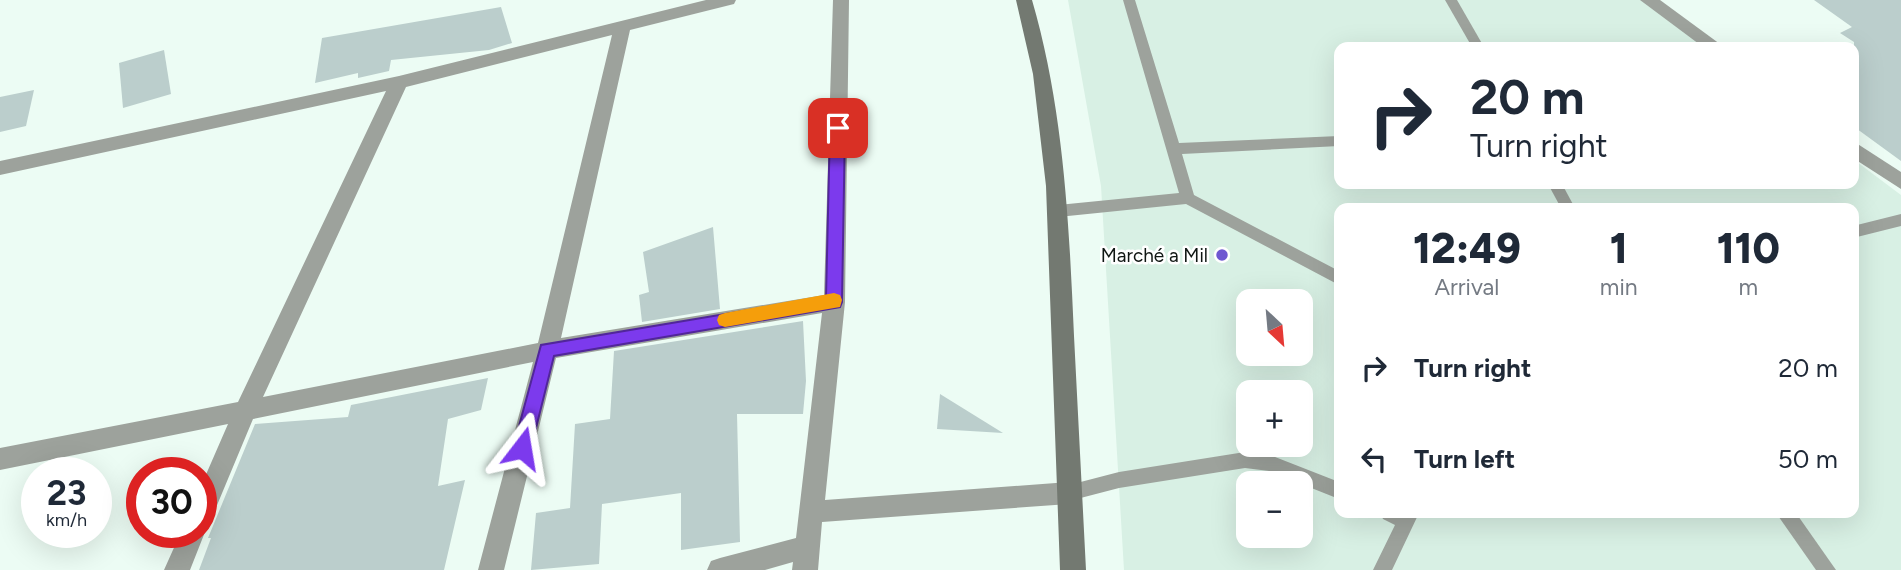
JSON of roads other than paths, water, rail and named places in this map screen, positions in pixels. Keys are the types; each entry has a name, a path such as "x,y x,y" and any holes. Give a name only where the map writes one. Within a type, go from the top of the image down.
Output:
{"street":[{"path":"0,168 399,82 728,0"},
{"path":"720,570 806,559 834,302 841,0"},
{"path":"1024,0 1036,38 1046,87 1058,211 1073,570"},
{"path":"1648,0 1708,42"},
{"path":"491,570 547,350 622,28"},
{"path":"217,477 399,82"},
{"path":"1859,152 1901,182"},
{"path":"0,459 547,350 834,302"},
{"path":"810,512 1069,493"},
{"path":"177,570 186,548"}],"lane":[{"path":"1129,0 1188,198"},
{"path":"1451,0 1476,42"},
{"path":"1172,149 1334,141"},
{"path":"1058,211 1188,198 1334,276"},
{"path":"1859,230 1901,220"},
{"path":"1069,493 1119,480 1245,460 1270,463 1334,489"},
{"path":"1382,570 1401,518"},
{"path":"1789,518 1827,570"}],"place":[{"name":"Marché a Mil","path":"1222,255"}]}
